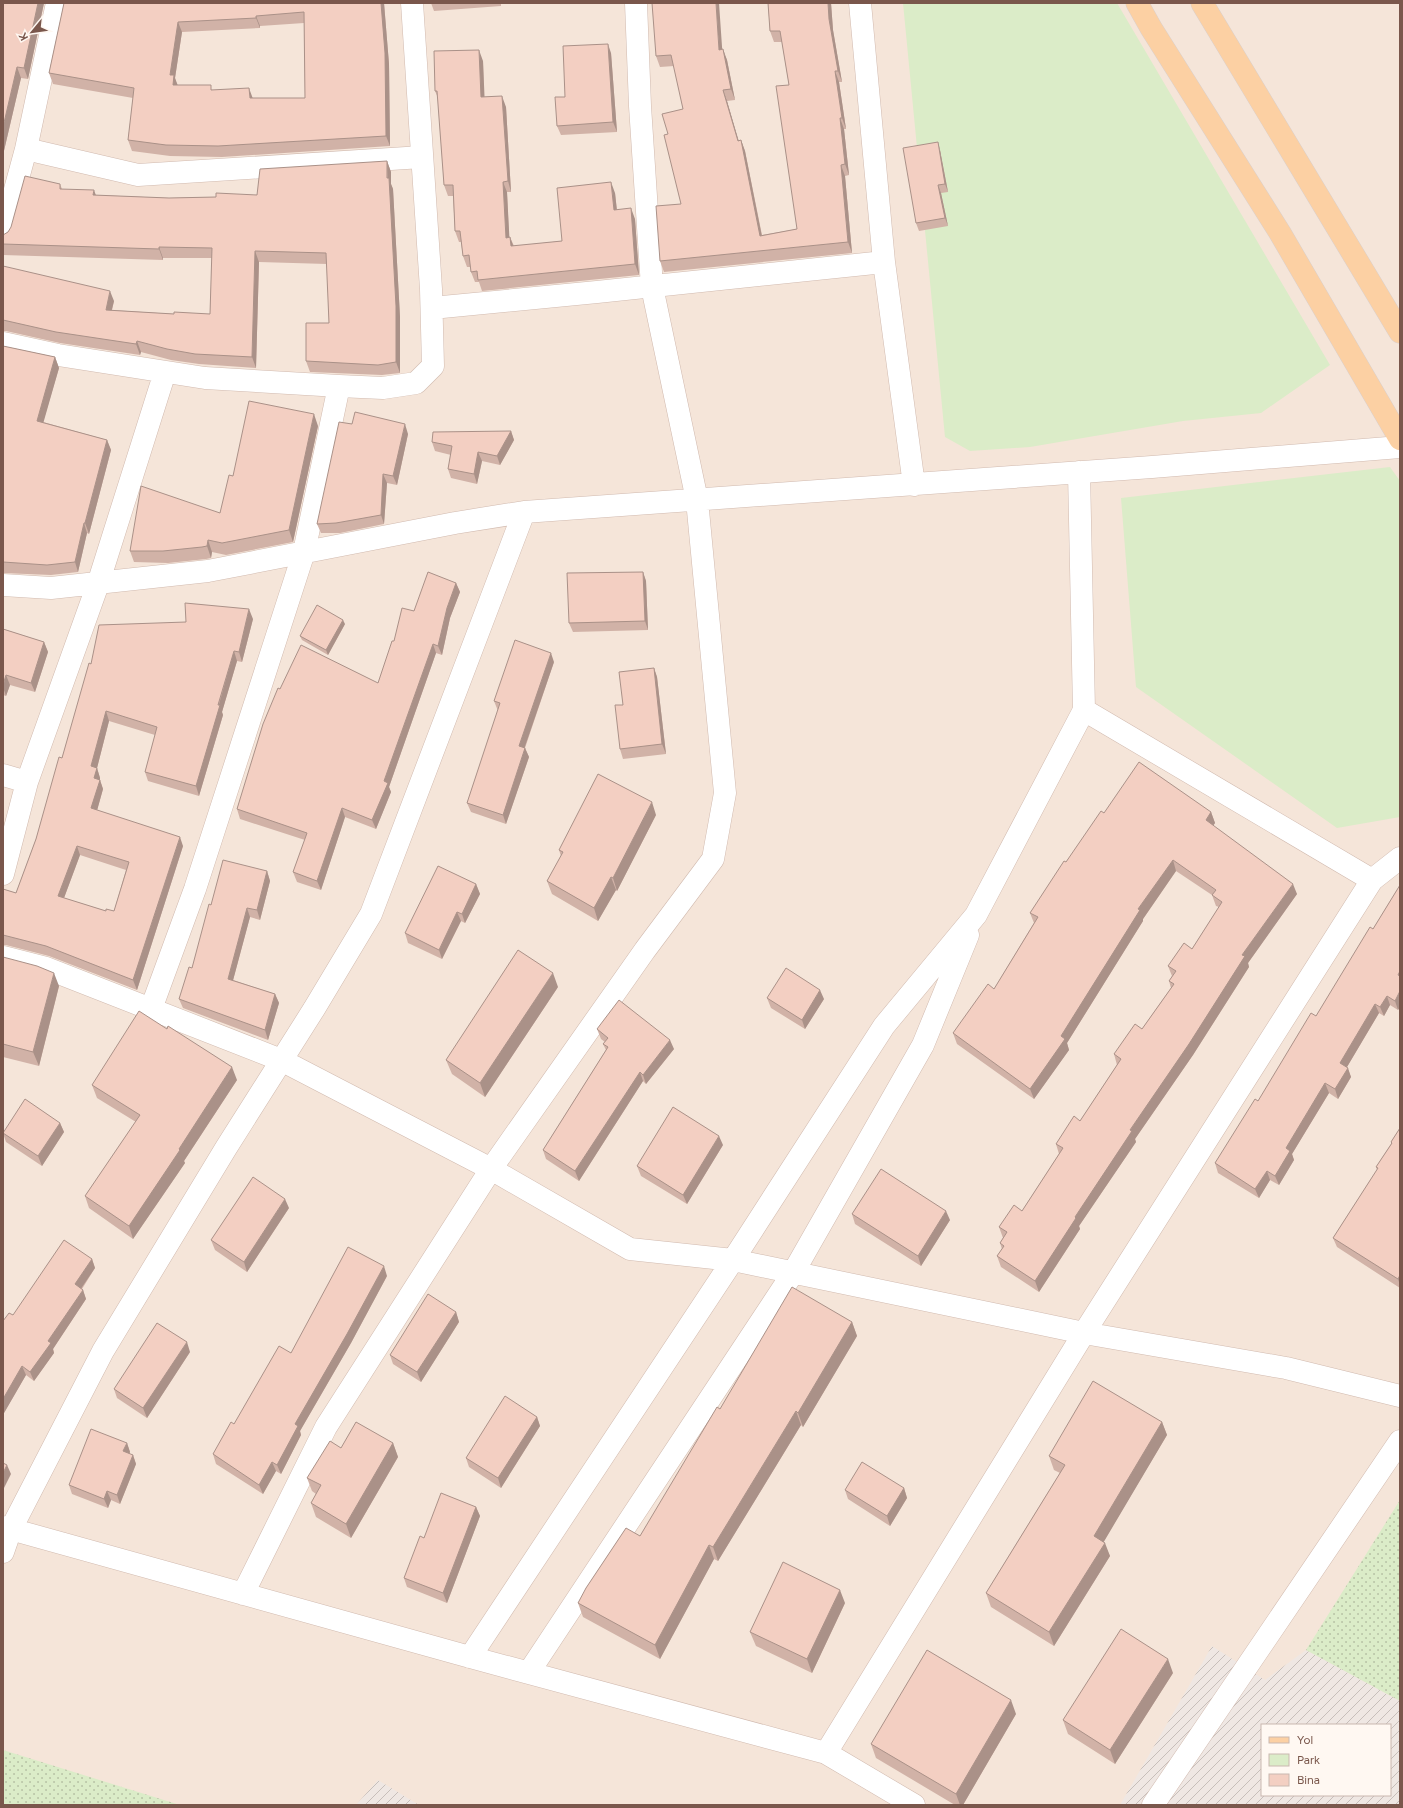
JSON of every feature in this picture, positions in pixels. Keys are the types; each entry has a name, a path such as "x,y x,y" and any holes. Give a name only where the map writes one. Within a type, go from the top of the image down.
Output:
{"main road":[{"path":"1137,3 1280,234 1400,439"},
{"path":"1202,3 1400,332"}],"street":[{"path":"3,234 26,150 57,3"},
{"path":"3,343 58,355 205,378 383,388 416,383 432,366 432,308 412,3"},
{"path":"243,1594 326,1427 491,1169 645,950 713,859 726,793 696,500 652,286 640,106 636,3"},
{"path":"860,3 884,262 914,485"},
{"path":"26,150 138,175 422,157"},
{"path":"432,308 884,262"},
{"path":"3,874 27,782 98,584 165,372"},
{"path":"151,1009 195,889 304,552 339,386"},
{"path":"3,584 51,588 208,571 455,523 524,512 914,485 1400,447"},
{"path":"529,1672 793,1273 923,1045 976,915 1084,710 1079,472"},
{"path":"3,1552 7,1528 103,1351 226,1148 371,914 524,512"},
{"path":"1084,710 1372,880"},
{"path":"3,775 27,782"},
{"path":"826,1753 1084,1333 1372,880 1400,858"},
{"path":"470,1656 732,1260 884,1026 976,915"},
{"path":"3,957 46,968 281,1060 491,1169 630,1249 732,1260 1084,1333 1286,1368 1400,1396"},
{"path":"1153,1805 1400,1441"},
{"path":"7,1528 826,1753 914,1805"}],"shaded area":[{"path":"3,3 1400,3 1400,1805 3,1805"},
{"path":"1212,1646 1265,1680 1306,1650 1400,1701 1400,1805 1120,1805"},
{"path":"378,1780 419,1805 356,1805"}],"green space":[{"path":"903,3 1117,3 1330,365 1261,413 1183,421 1030,447 970,451 945,437"},
{"path":"1390,467 1400,481 1400,817 1337,828 1136,687 1121,498"},
{"path":"1400,1500 1400,1701 1306,1650"},
{"path":"3,1750 180,1805 3,1805"}],"building":[{"path":"3,3 38,3 24,68 17,67 3,127"},
{"path":"64,3 381,3 385,53 386,136 218,146 166,145 128,140 134,88 49,73","holes":["304,12 305,98 250,98 249,88 211,90 211,85 173,85 174,75 170,75 178,22 256,18 256,16"]},
{"path":"652,3 716,3 719,50 723,49 731,89 723,90 738,141 741,140 760,236 797,229 776,86 789,85 780,31 770,31 768,3 828,3 829,19 838,71 835,71 842,118 840,118 845,164 841,165 848,242 660,261 656,206 681,204 664,135 668,134 662,114 683,109 671,55 656,56"},
{"path":"608,44 613,122 557,126 555,97 565,97 563,46"},
{"path":"479,50 481,97 502,96 508,181 503,182 506,238 510,237 511,246 562,241 557,188 611,182 614,210 631,208 635,264 478,280 477,271 471,272 469,255 463,256 460,231 455,231 453,185 444,185 437,91 435,91 434,51"},
{"path":"938,142 945,184 938,185 945,218 916,223 903,148"},
{"path":"387,161 396,306 396,362 378,365 306,361 306,323 329,323 326,253 255,251 252,357 195,354 167,349 137,341 136,344 56,332 3,320 3,266 110,291 106,310 174,314 174,312 210,314 212,248 159,247 159,249 3,244 3,235 8,232 11,227 25,176 60,184 60,189 94,190 93,195 169,198 216,197 216,193 257,195 260,169"},
{"path":"3,346 55,357 37,421 107,440 75,562 47,565 3,562"},
{"path":"249,401 314,414 289,530 222,543 208,540 207,546 202,547 163,551 130,551 141,486 220,513 229,475 233,476"},
{"path":"355,412 405,424 393,476 383,474 381,515 336,523 317,524 339,422 352,424"},
{"path":"511,431 497,456 478,452 474,474 448,469 452,446 432,442 433,432"},
{"path":"428,572 456,583 447,608 438,646 433,644 384,781 388,783 372,820 342,808 317,881 293,872 307,833 237,809 263,724 278,688 280,689 301,645 378,683 392,641 394,641 402,608 414,611"},
{"path":"643,572 645,621 569,623 567,573"},
{"path":"185,603 249,609 239,652 234,651 196,786 145,772 157,727 106,711 91,766 97,768 94,778 100,780 91,808 180,837 133,980 46,946 3,935 3,889 16,893 36,839 59,757 62,758 89,663 91,664 99,625 186,622","holes":["77,846 129,862 114,911 106,909 106,911 58,896"]},
{"path":"317,605 343,620 326,650 300,636"},
{"path":"3,629 44,642 31,683 6,675 3,685"},
{"path":"515,640 551,653 519,746 525,748 503,815 467,803 500,703 494,701"},
{"path":"654,668 662,744 620,749 615,705 623,705 619,672"},
{"path":"1139,762 1211,812 1206,820 1293,884 1242,955 1245,956 1189,1044 1130,1130 1132,1131 1035,1281 997,1256 1004,1246 1000,1243 1007,1232 999,1227 1014,1205 1022,1211 1063,1148 1056,1144 1074,1116 1080,1121 1121,1059 1114,1054 1135,1024 1142,1029 1174,984 1169,981 1176,971 1168,966 1184,943 1192,949 1222,902 1212,895 1216,890 1173,860 1138,909 1140,910 1061,1036 1065,1039 1030,1089 953,1033 988,984 994,989 1038,917 1030,913 1064,861 1066,862 1101,811 1104,813"},
{"path":"598,774 652,802 613,878 611,877 594,908 547,881 563,852 559,850"},
{"path":"223,860 267,871 257,910 247,908 228,979 275,994 265,1030 179,999 189,967 192,968 209,904 211,905"},
{"path":"438,866 476,884 462,914 457,912 439,950 405,933"},
{"path":"1400,885 1400,971 1398,975 1400,976 1400,991 1395,1001 1387,996 1380,1007 1375,1004 1340,1063 1348,1068 1335,1089 1325,1083 1286,1148 1290,1151 1275,1176 1267,1171 1255,1189 1215,1163 1255,1099 1258,1101 1311,1013 1316,1016 1370,927 1373,929"},
{"path":"518,950 553,973 480,1083 446,1060"},
{"path":"3,957 37,966 54,973 33,1052 3,1044"},
{"path":"786,968 820,990 802,1020 767,998"},
{"path":"619,1000 670,1040 643,1075 640,1072 575,1171 543,1150 608,1047 603,1044 608,1038 597,1029"},
{"path":"139,1011 167,1029 168,1026 232,1067 179,1149 180,1150 129,1226 85,1196 140,1115 92,1085"},
{"path":"25,1099 60,1123 38,1156 3,1133"},
{"path":"673,1107 719,1136 683,1195 637,1166"},
{"path":"1400,1128 1400,1275 1398,1279 1333,1238 1378,1168 1376,1167"},
{"path":"881,1169 946,1211 918,1256 852,1214"},
{"path":"253,1177 285,1199 244,1262 211,1240"},
{"path":"64,1240 92,1259 75,1284 83,1290 48,1341 51,1343 30,1372 22,1366 3,1399 3,1321 9,1313 13,1315"},
{"path":"348,1247 384,1266 295,1424 298,1426 277,1465 272,1462 259,1485 213,1454 231,1422 234,1424 279,1346 291,1353"},
{"path":"792,1287 852,1322 798,1413 796,1411 713,1547 709,1545 655,1645 578,1603 586,1588 626,1528 640,1536 717,1407 720,1409"},
{"path":"428,1294 456,1312 417,1372 390,1355"},
{"path":"157,1323 187,1342 143,1408 114,1389"},
{"path":"1093,1381 1162,1422 1094,1536 1105,1543 1049,1632 986,1593 1065,1465 1049,1456"},
{"path":"505,1396 537,1417 498,1478 466,1458"},
{"path":"356,1422 393,1443 346,1524 311,1503 321,1485 307,1478 330,1441 341,1448"},
{"path":"91,1429 127,1443 123,1451 133,1455 117,1495 107,1491 104,1499 69,1485"},
{"path":"862,1462 904,1488 887,1516 845,1490"},
{"path":"3,1463 7,1465 3,1473"},
{"path":"441,1493 476,1507 443,1593 404,1578 420,1536 424,1538"},
{"path":"783,1562 840,1590 807,1659 750,1632"},
{"path":"1121,1629 1168,1659 1110,1750 1063,1720"},
{"path":"927,1650 1011,1700 956,1794 871,1744"}]}
